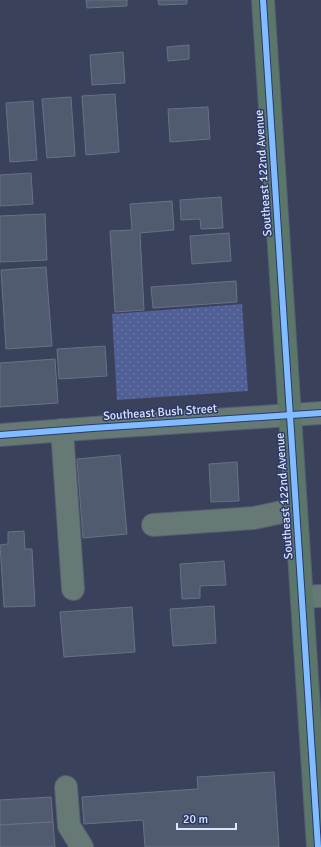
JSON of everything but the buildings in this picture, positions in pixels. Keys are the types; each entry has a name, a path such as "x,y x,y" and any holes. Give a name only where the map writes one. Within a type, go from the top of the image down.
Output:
{"main road":[{"name":"Southeast 122nd Avenue","path":"263,0 296,509 311,597 317,759 318,847"}],"street":[{"name":"Southeast Bush Street","path":"0,435 321,413"},
{"path":"62,430 73,589"},
{"path":"154,525 254,518 296,509"},
{"path":"66,787 69,826 82,847"}],"shaded area":[{"path":"242,304 248,391 117,400 112,314"}],"cycle path":[{"path":"263,0 318,847"},
{"path":"0,435 321,413"}]}
